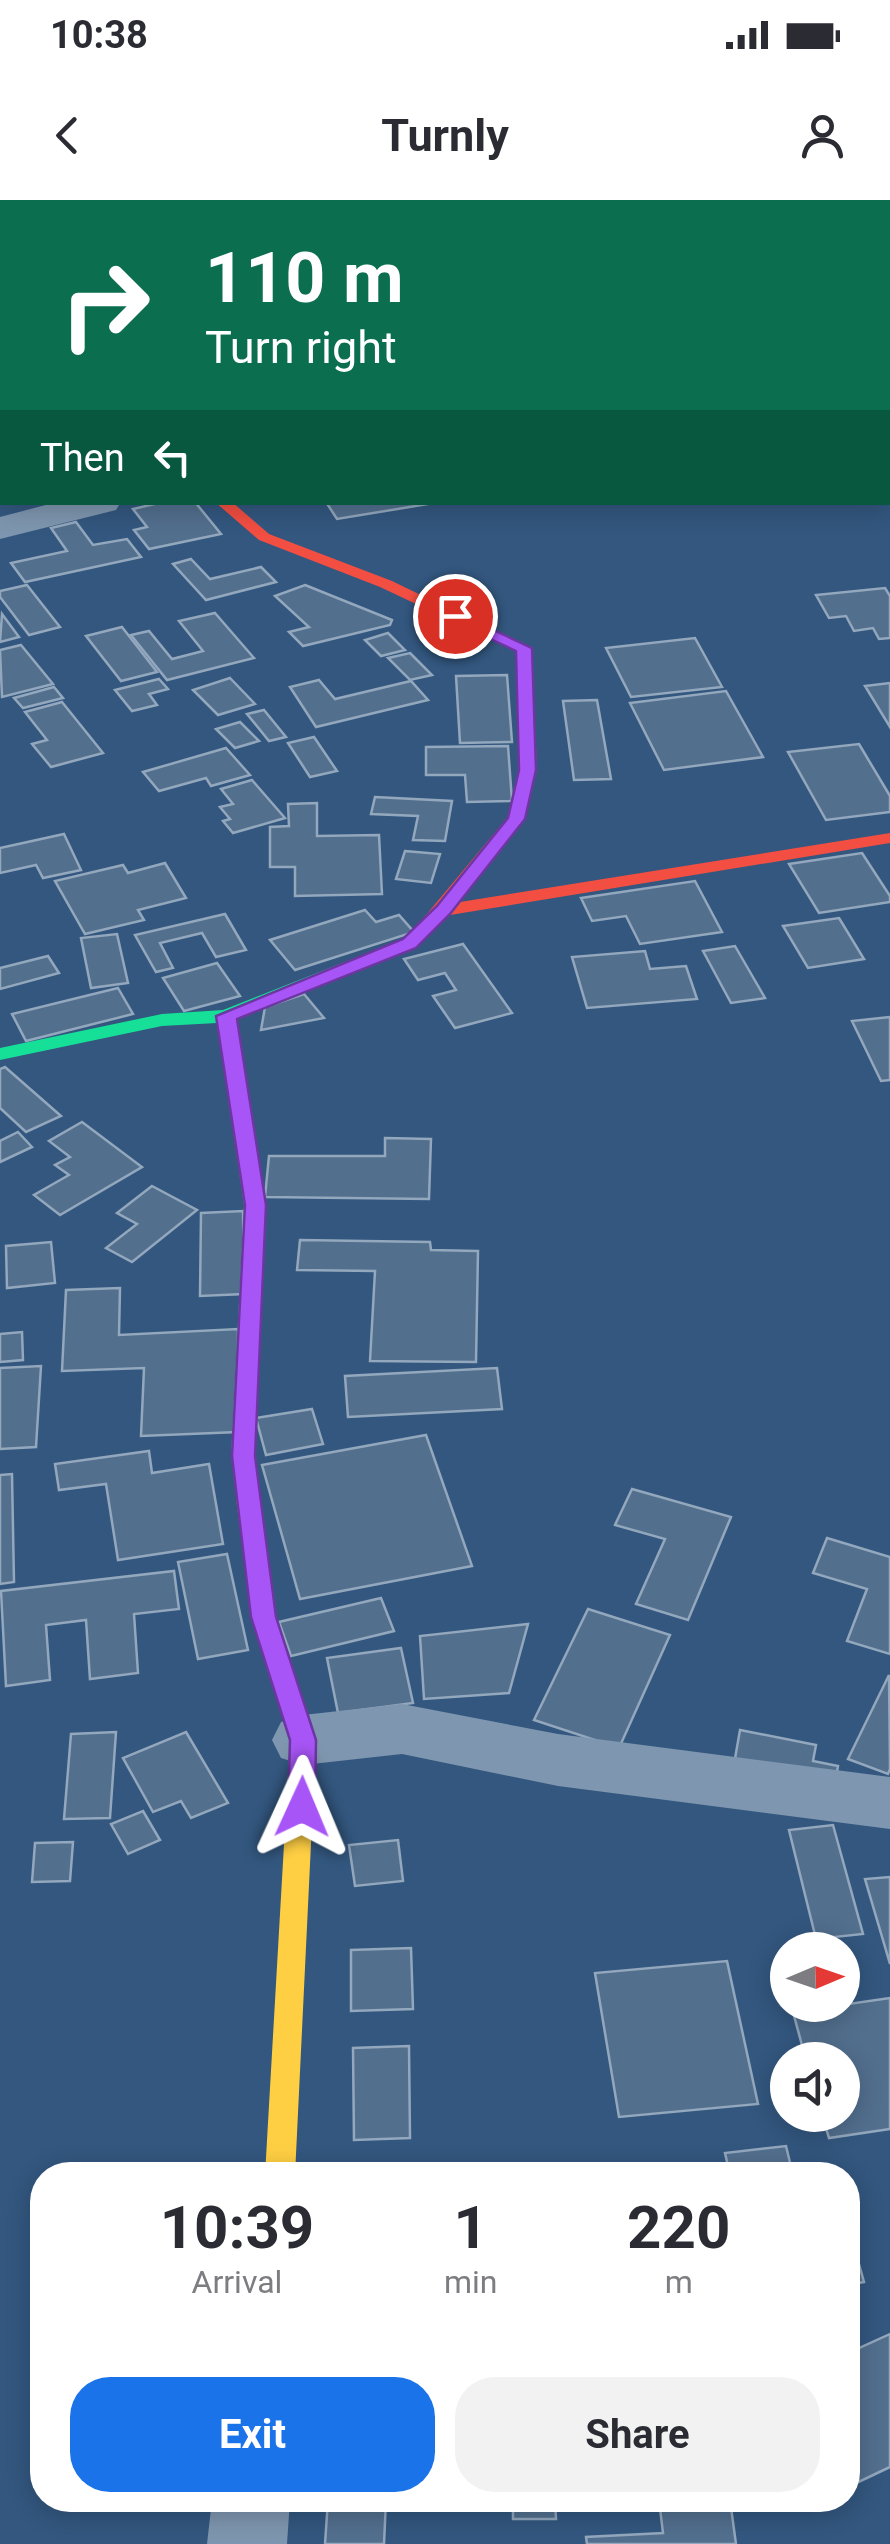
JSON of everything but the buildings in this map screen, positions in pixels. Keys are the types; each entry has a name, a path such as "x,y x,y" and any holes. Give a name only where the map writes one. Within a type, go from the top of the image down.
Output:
{"street":[{"path":"0,528 92,505"},
{"path":"0,1054 162,1020 226,1016 410,944 444,910 516,819 528,770 524,648 386,584 264,537 226,505"},
{"path":"444,910 890,838"},
{"path":"226,1016 255,1205 243,1456 264,1617 303,1740 281,2162"},
{"path":"303,1740 402,1729 558,1760 890,1804"},
{"path":"247,2544 250,2512"}],"traffic: fast":[{"path":"0,1054 162,1020 226,1016 410,943 423,931"},
{"path":"226,1016 255,1205 243,1456 248,1498"}],"traffic: slow":[{"path":"248,1498 264,1617 303,1740 281,2162"}],"traffic: jam":[{"path":"226,505 264,537 386,584 524,649 528,770 516,819 444,910"},
{"path":"423,931 444,910 890,838"}],"route":[{"path":"302,1807 303,1740 264,1617 243,1456 255,1205 226,1016 410,944 444,910 516,819 528,770 524,648 455,616"}]}
